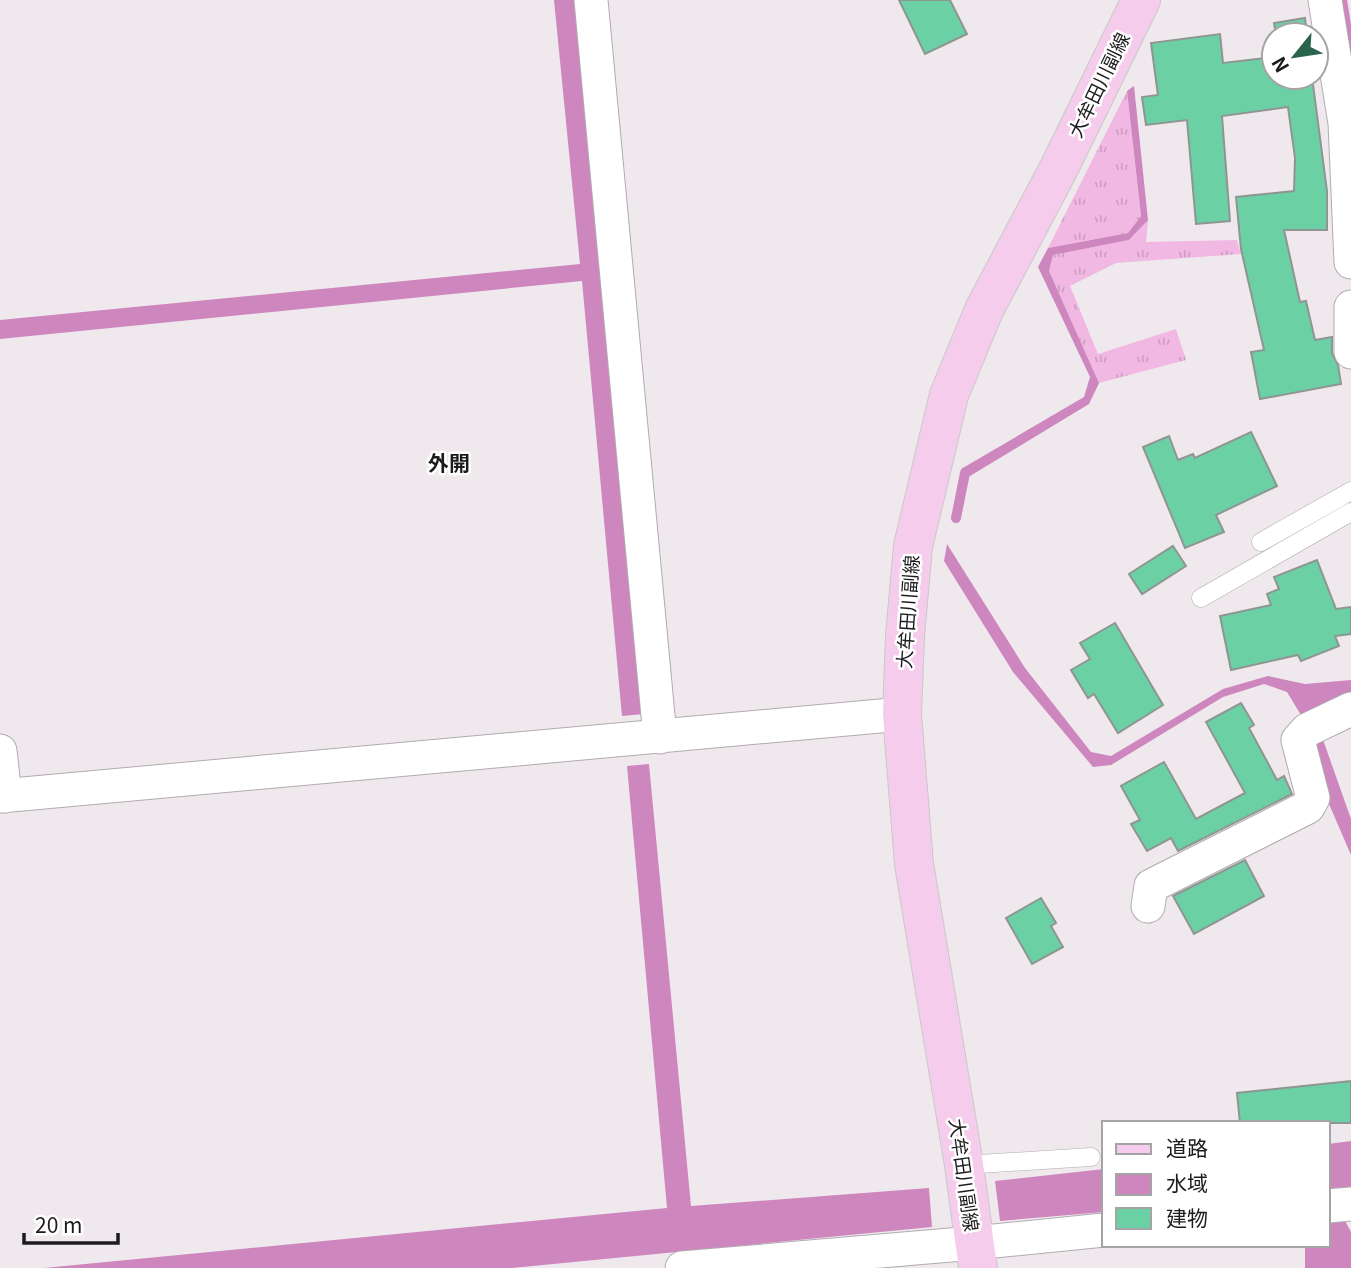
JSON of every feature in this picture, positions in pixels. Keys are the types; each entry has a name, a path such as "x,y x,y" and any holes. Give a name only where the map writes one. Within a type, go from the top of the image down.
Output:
{"main road":[{"name":"大牟田川副線","path":"976,1256 964,1166 914,863 902,715 905,636 914,546 949,395 984,310 1059,168 1141,0"}],"street":[{"path":"591,0 660,737"},
{"path":"1325,0 1348,122 1351,262"},
{"path":"1351,307 1351,352"},
{"path":"1148,906 1151,887 1308,807 1313,798 1298,740 1307,730 1351,709"},
{"path":"0,751 2,796 902,715"},
{"path":"682,1268 976,1256 1102,1230"}],"lane":[{"path":"1261,542 1351,491"},
{"path":"1201,598 1351,512"},
{"path":"964,1166 1091,1157"}],"green space":[{"path":"1127,91 1141,216 1128,233 1048,248"},
{"path":"1148,220 1146,242 1237,240 1241,254 1116,263 1070,286 1098,354 1176,329 1186,360 1099,383 1049,271 1053,255 1129,240"}],"water":[{"path":"554,0 576,0 644,714 622,716 582,281 0,339 0,320 580,264"},
{"path":"1134,86 1148,220 1129,240 1053,255 1049,271 1099,383 1089,404 970,476 961,469 1084,397 1090,377 1038,267 1048,248 1128,233 1141,216 1127,91"},
{"path":"947,544 1025,668 1091,752 1111,756 1223,689 1268,676 1305,684 1351,680 1351,698 1304,720 1287,692 1264,684 1223,697 1111,765 1093,767 1013,672 944,561"},
{"path":"1321,734 1351,819 1351,855 1329,804 1311,741"},
{"path":"649,764 691,1206 929,1188 932,1227 512,1268 44,1268 667,1208 627,766"},
{"path":"1351,1141 1351,1189 1343,1217 1351,1232 1351,1268 1305,1268 1305,1247 1330,1247 1330,1144"},
{"path":"1102,1169 1102,1212 1000,1221 995,1181"}],"building":[{"path":"899,0 950,0 967,34 925,54"},
{"path":"1220,34 1223,63 1260,59 1260,91 1314,91 1327,191 1327,230 1284,230 1300,302 1306,301 1315,340 1332,337 1332,353 1338,365 1341,384 1260,399 1251,352 1264,350 1241,249 1236,197 1294,191 1295,158 1288,107 1222,116 1230,221 1196,224 1187,120 1146,125 1142,97 1158,95 1151,43"},
{"path":"1251,432 1277,486 1216,515 1224,532 1185,548 1143,447 1169,436 1178,460 1193,454 1195,458"},
{"path":"1173,546 1186,566 1142,594 1129,574"},
{"path":"1317,560 1336,609 1351,607 1351,634 1335,636 1339,646 1301,661 1298,655 1231,670 1220,616 1271,605 1267,594 1279,589 1274,577"},
{"path":"1115,623 1163,705 1118,733 1094,694 1088,698 1071,670 1090,659 1080,643"},
{"path":"1241,703 1254,725 1249,728 1277,780 1284,776 1292,794 1178,851 1171,838 1147,851 1131,824 1140,820 1121,786 1164,762 1196,819 1245,793 1206,722"},
{"path":"1245,860 1264,896 1194,934 1173,896"},
{"path":"1041,898 1056,923 1051,926 1063,947 1032,964 1006,918"},
{"path":"1351,1081 1351,1123 1240,1121 1237,1093"}],"waterway":[{"path":"1342,0 1351,56"},
{"path":"956,518 965,473"}],"district":[{"name":"外開","path":"449,464"}]}
